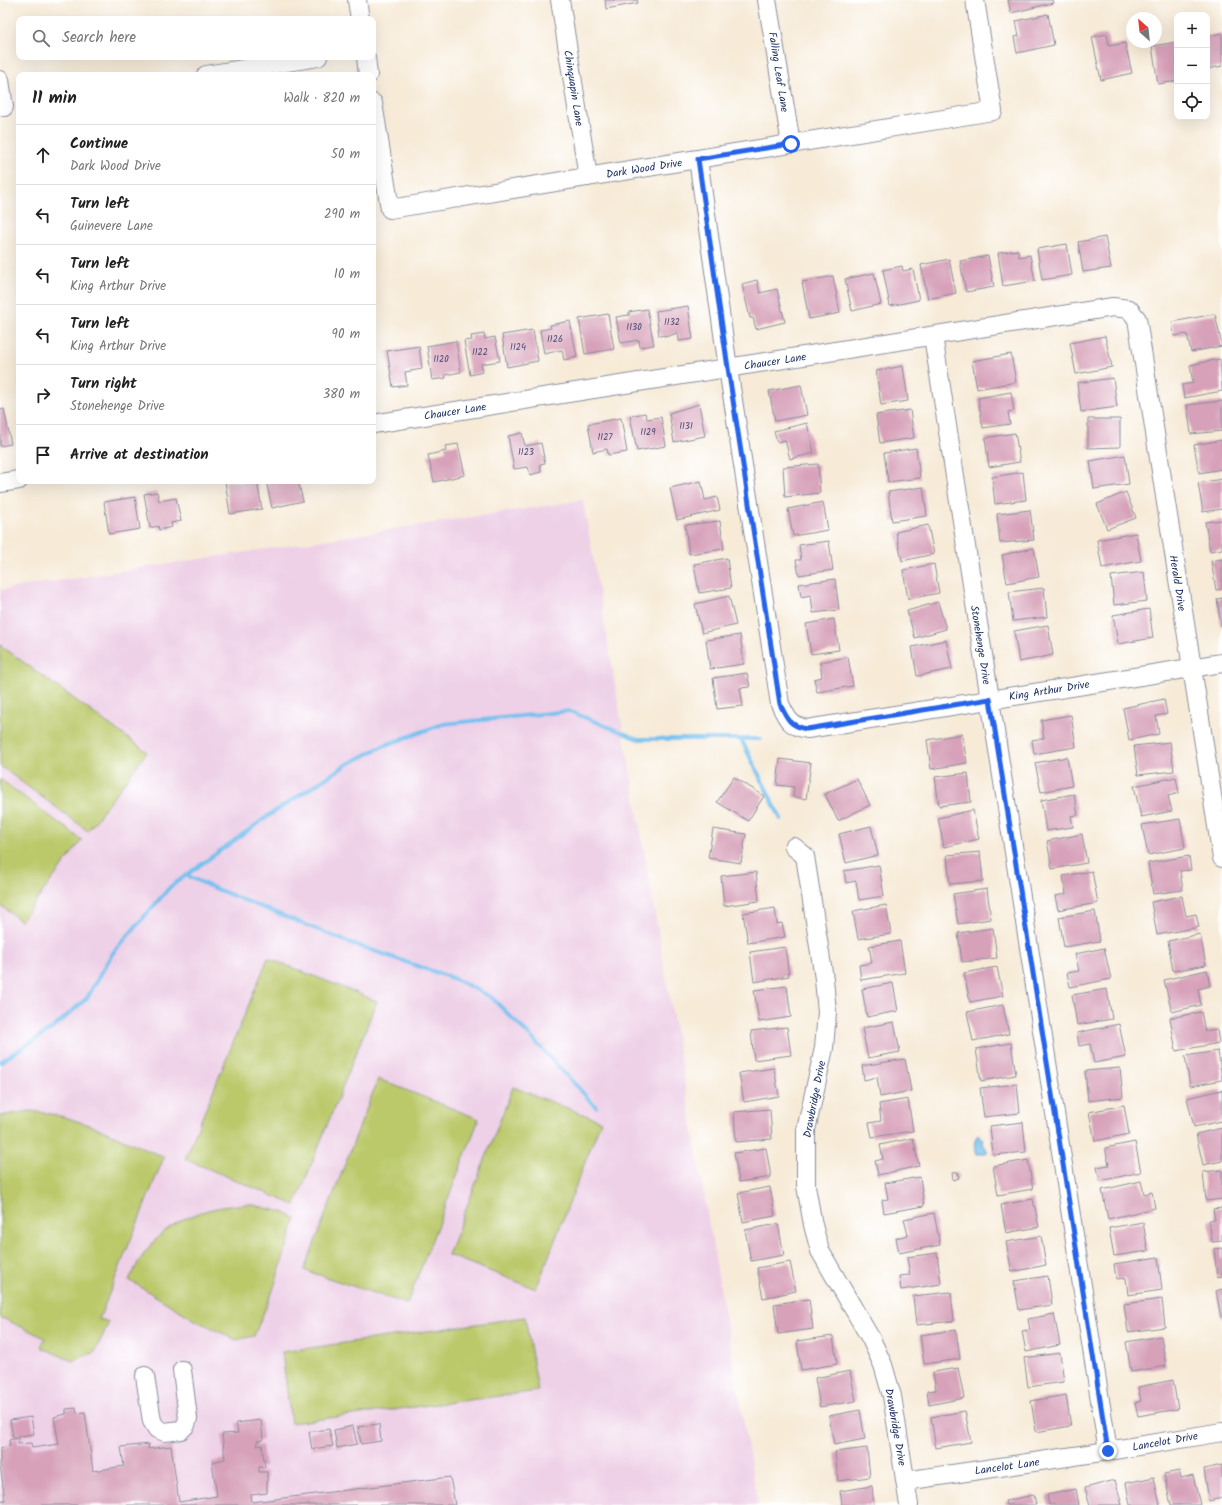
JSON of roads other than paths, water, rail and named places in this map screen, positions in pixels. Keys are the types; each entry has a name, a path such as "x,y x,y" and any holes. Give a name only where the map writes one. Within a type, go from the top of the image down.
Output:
{"street":[{"path":"357,0 360,16"},
{"name":"Chinquapin Lane","path":"560,0 588,177"},
{"name":"Falling Leaf Lane","path":"767,0 791,144"},
{"name":"Dark Wood Drive","path":"376,122 390,209 993,111 975,0"},
{"path":"225,72 299,60"},
{"path":"366,60 368,72"},
{"path":"0,80 8,107"},
{"path":"698,159 728,368"},
{"name":"Chaucer Lane","path":"376,424 1113,307 1130,309"},
{"name":"Herald Drive","path":"1130,309 1137,319 1222,858"},
{"name":"Stonehenge Drive","path":"934,336 1108,1451"},
{"name":"King Arthur Drive","path":"728,368 780,704 786,717 795,727 807,729 1222,663"},
{"path":"0,483 16,480"},
{"name":"Drawbridge Drive","path":"794,847 805,856 824,979 827,1012 824,1048 806,1130 806,1186 813,1225 820,1251 871,1339 883,1365 892,1396 909,1505"},
{"path":"145,1376 152,1421 157,1429 165,1432 181,1430 186,1425 188,1418 182,1370"},
{"name":"Lancelot Drive","path":"1108,1451 1222,1432"},
{"name":"Lancelot Lane","path":"905,1481 1108,1451"}],"water":[{"path":"978,1135 984,1140 983,1143 988,1152 986,1154 977,1154 976,1152 975,1142"}],"waterway":[{"path":"0,1062 53,1028 87,998 112,954 170,887 268,816 346,765 383,746 443,724 569,711 638,739 760,739"},
{"path":"741,739 781,819"},
{"path":"186,875 209,886 348,942 455,979 491,997 530,1036 596,1107"}]}
